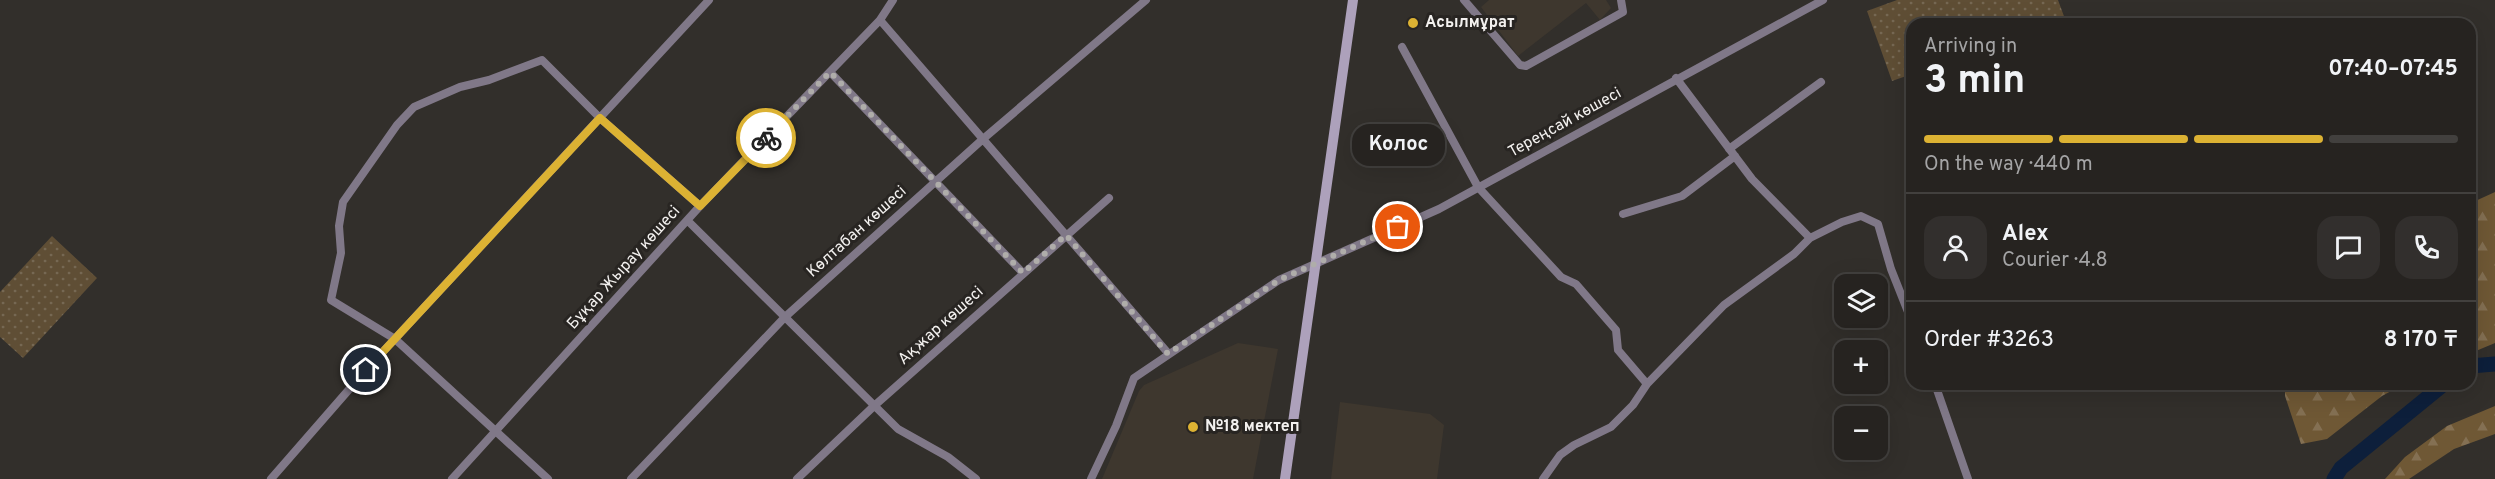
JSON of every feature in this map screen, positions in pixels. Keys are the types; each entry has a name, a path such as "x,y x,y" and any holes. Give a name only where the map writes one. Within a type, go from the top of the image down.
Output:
{"main road":[{"path":"1286,479 1353,0"}],"street":[{"path":"271,479 395,339 709,0"},
{"name":"Бұқар Жырау көшесі","path":"452,479 700,206 880,20 892,0"},
{"name":"Көлтабан көшесі","path":"631,479 785,317 934,182 1146,0"},
{"path":"1464,0 1522,66 1526,66 1623,12 1621,0"},
{"name":"Тереңсай көшесі","path":"1091,479 1116,426 1134,378 1279,280 1439,209 1823,0"},
{"path":"880,20 1168,354"},
{"path":"1402,47 1478,187 1561,278 1576,284 1603,314 1616,330 1618,350 1647,384"},
{"path":"548,479 395,339 332,300 340,253 339,226 342,202 397,125 414,107 460,87 489,80 542,60 600,118 700,206"},
{"path":"830,72 1023,273"},
{"path":"1676,78 1752,179 1810,238"},
{"path":"1623,214 1682,196 1821,82"},
{"name":"Ақжар көшесі","path":"797,479 874,406 1109,198"},
{"path":"1543,479 1560,455 1574,445 1611,427 1633,405 1647,384 1724,305 1794,254 1810,238 1842,222 1861,216 1878,224 1891,269 1906,307"},
{"path":"688,221 898,429 948,457 976,479"},
{"path":"1937,390 1968,479"}],"shaded area":[{"path":"1489,0 1606,0 1611,8 1600,20 1586,3 1518,56 1481,7"},
{"path":"1897,0 2058,0 2065,18 1906,18 1906,76 1892,81 1867,11"},
{"path":"52,236 97,278 23,358 0,337 0,292"},
{"name":"№18 мектеп","path":"1238,343 1278,349 1253,479 1102,479 1139,391 1144,385"},
{"path":"1340,402 1430,414 1444,425 1437,479 1331,479"}],"green space":[{"path":"2495,192 2495,343 2476,351 2476,201"},
{"path":"2285,390 2393,390 2327,439 2301,444"},
{"path":"2495,406 2495,434 2454,449 2409,479 2385,479 2405,457 2447,426"}],"waterway":[{"path":"2476,366 2495,364"},
{"path":"2334,479 2341,468 2437,390"}],"way so far":[{"path":"766,138 830,72 1023,273 1066,235 1168,354 1279,280 1398,227"}],"place":[{"name":"Асылмұрат","path":"1413,23"},
{"name":"Колос","path":"1398,227"},
{"name":"№18 мектеп","path":"1193,427"}],"route":[{"path":"366,370 600,118 700,206 766,138"}]}
